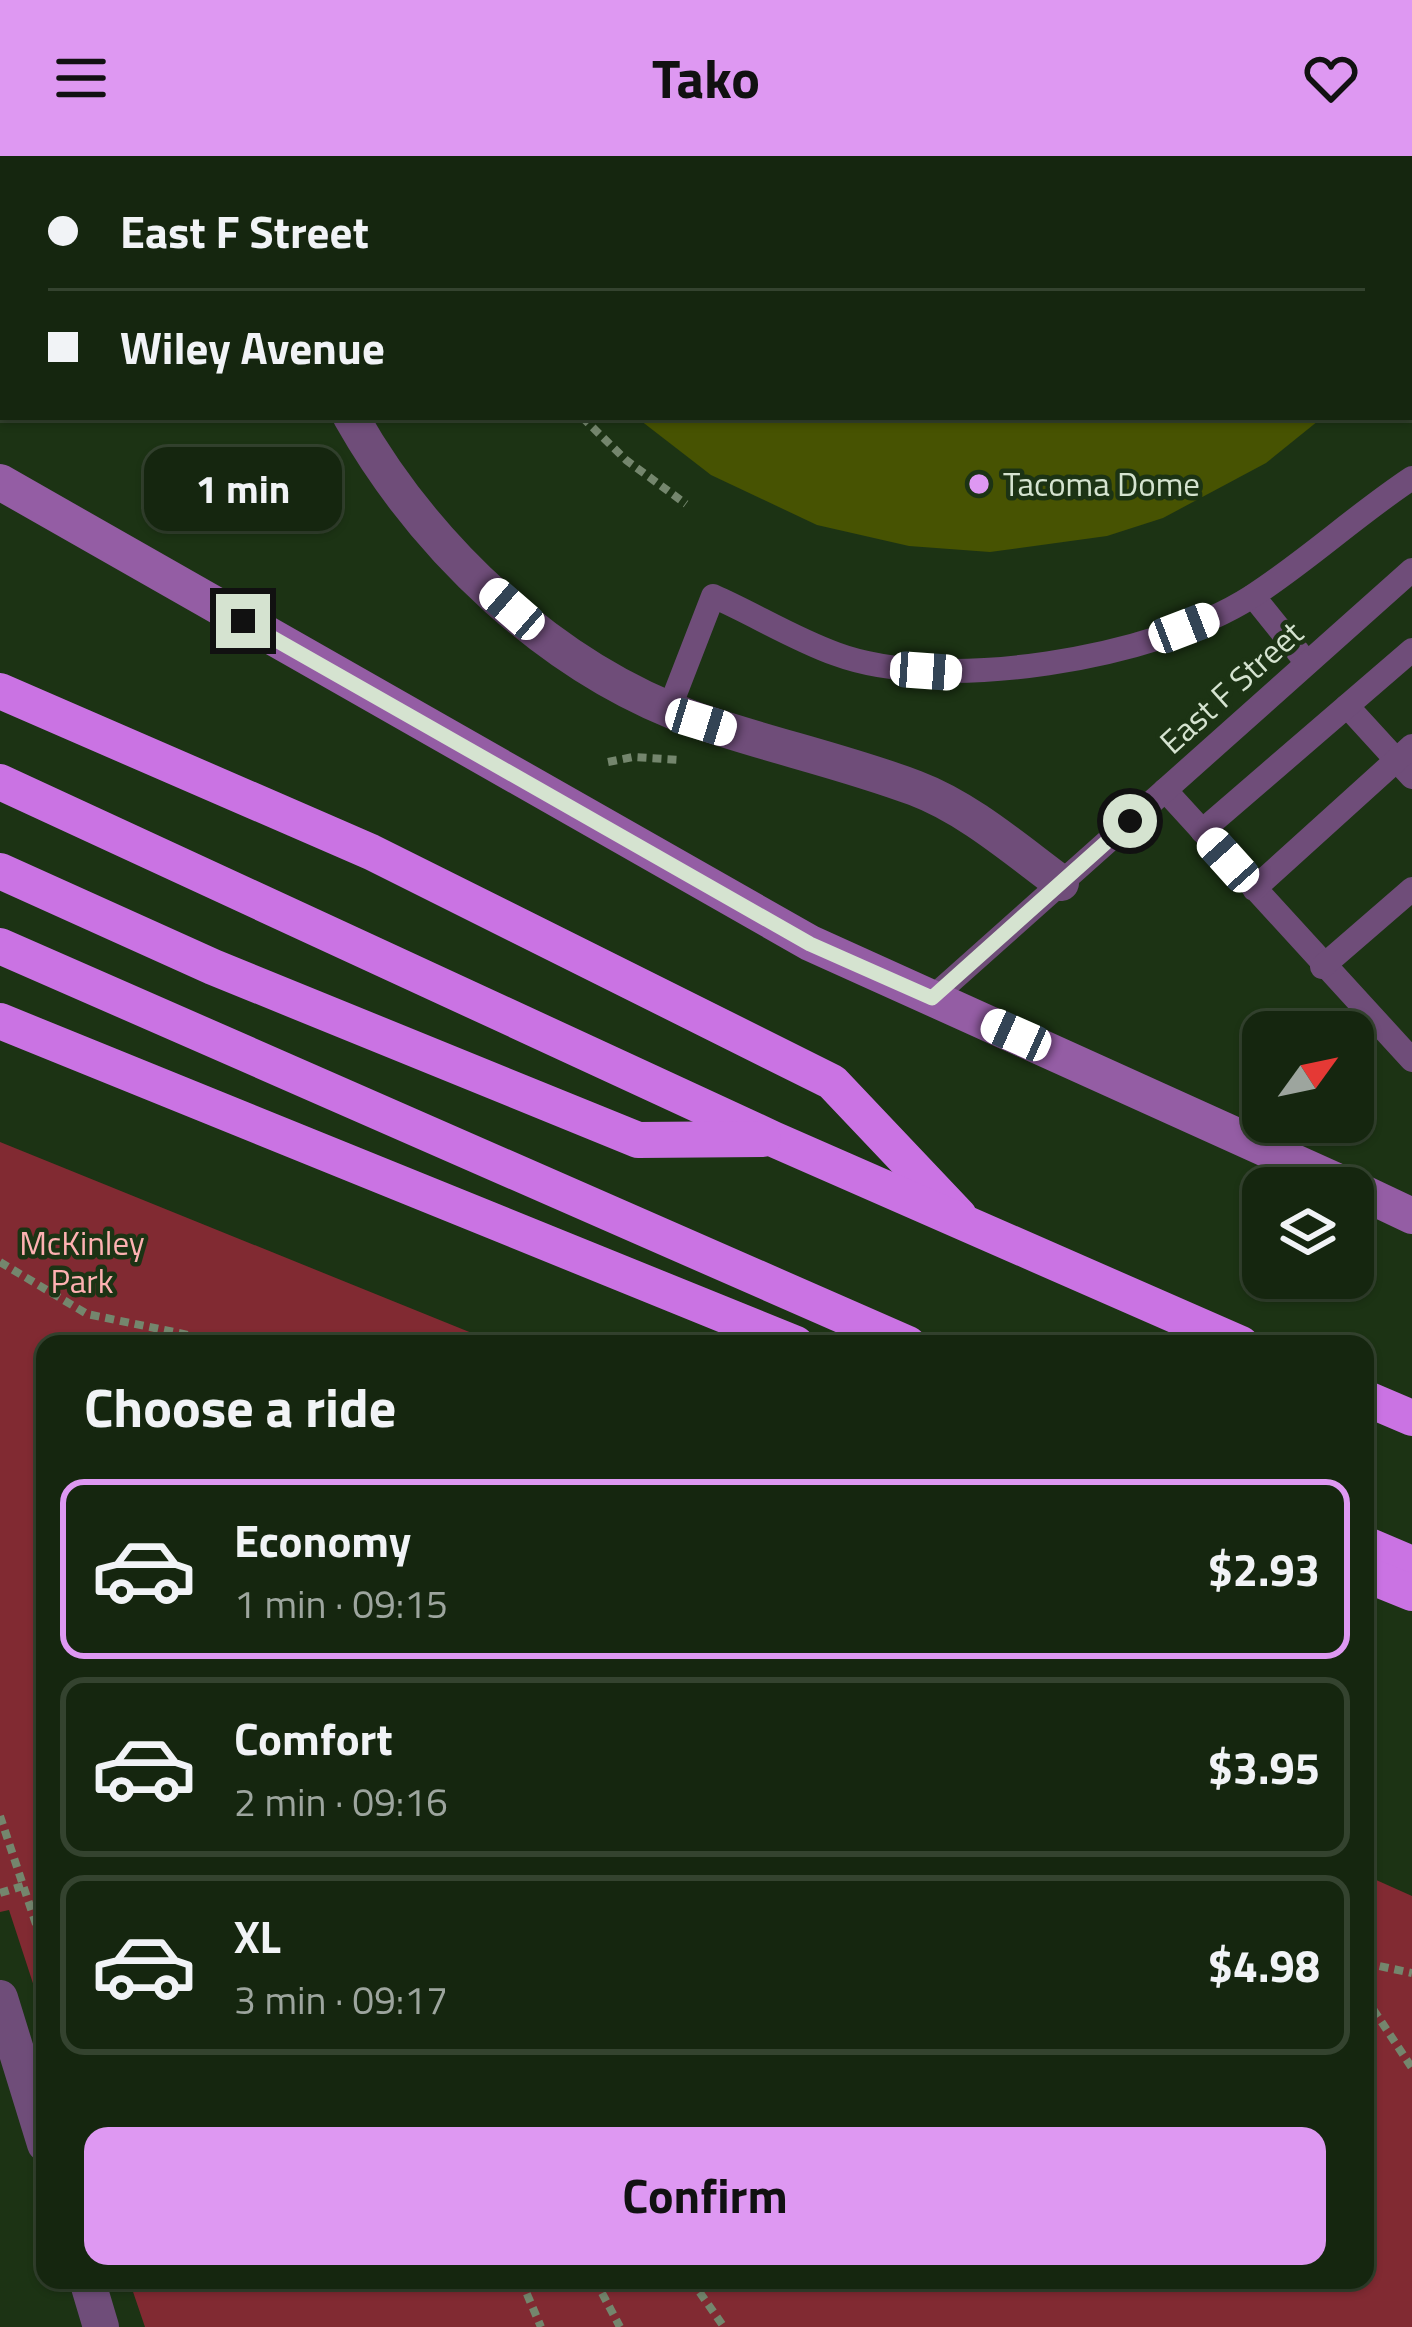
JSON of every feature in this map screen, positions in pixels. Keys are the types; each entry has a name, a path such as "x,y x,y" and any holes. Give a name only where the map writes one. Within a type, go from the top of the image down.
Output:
{"highway":[{"path":"0,691 371,852 832,1082 970,1227"},
{"path":"0,782 773,1139 1219,1335"},
{"path":"0,871 213,967 638,1140 773,1139"},
{"path":"0,946 887,1335"},
{"path":"0,1021 774,1335"},
{"path":"1374,1402 1412,1418"},
{"path":"1374,1548 1412,1564"},
{"path":"1374,1577 1412,1592"}],"street":[{"path":"353,420 398,490 481,582 580,660 670,707 918,789 979,823 1060,883"},
{"path":"0,482 810,944 1306,1167"},
{"path":"1374,1198 1412,1216"},
{"path":"0,1998 36,2115"},
{"path":"90,2289 101,2327"}],"lane":[{"path":"670,707 713,596 838,655 899,669 952,674 1066,660 1184,628 1253,596 1356,514 1412,478"},
{"name":"East F Street","path":"932,998 1412,570"},
{"path":"1253,596 1307,664"},
{"path":"1202,831 1412,650"},
{"path":"1254,889 1407,761 1347,706"},
{"path":"1165,790 1322,967 1408,1050"},
{"path":"1322,967 1412,890"}],"path":[{"path":"585,420 626,460 686,504"},
{"path":"608,762 633,757 681,760"},
{"path":"0,1262 87,1313 190,1335"},
{"path":"0,1816 36,1927"},
{"path":"0,1894 23,1886"},
{"path":"1374,1965 1412,1973"},
{"path":"1374,2011 1412,2068"},
{"path":"525,2289 541,2327"},
{"path":"600,2289 620,2327"},
{"path":"698,2289 724,2327"}],"green space":[{"name":"McKinley Park","path":"0,1142 477,1335 36,1335 36,1992 9,1910 0,1912"},
{"path":"1374,1879 1412,1896 1412,2327 145,2327 132,2289 1374,2289"}],"building":[{"name":"Tacoma Dome","path":"640,420 1319,420 1266,463 1163,518 1107,536 990,552 909,546 817,525 711,475"}],"place":[{"name":"Tacoma Dome","path":"979,484"}],"route":[{"path":"243,621 810,944 932,998 1130,821"}]}
